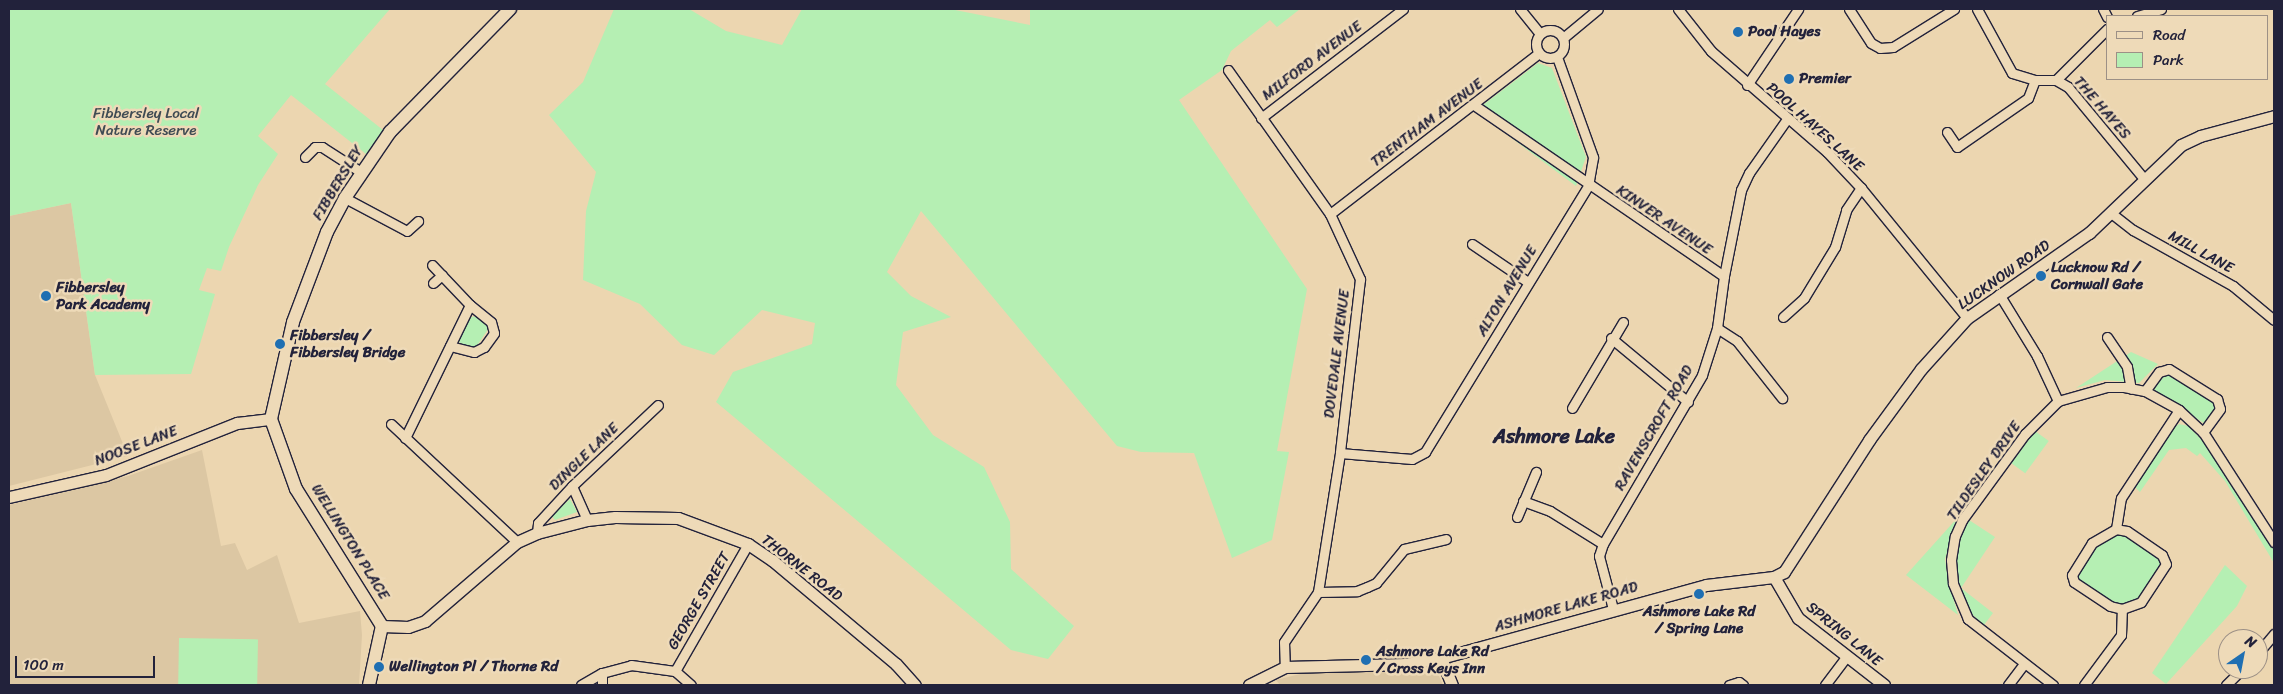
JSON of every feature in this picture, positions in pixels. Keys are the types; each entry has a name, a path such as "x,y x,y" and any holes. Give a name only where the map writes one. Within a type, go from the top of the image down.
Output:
{"main road":[{"name":"FIBBERSLEY","path":"271,419 293,322 324,240 345,198 361,171 390,132 510,9"},
{"name":"WELLINGTON PLACE","path":"271,419 300,496 382,626"},
{"path":"369,685 382,626"}],"street":[{"name":"MILFORD AVENUE","path":"1261,118 1403,9"},
{"path":"1520,9 1540,34"},
{"path":"1563,38 1598,9"},
{"name":"POOL HAYES LANE","path":"1678,9 1711,51 1747,85 1827,152 1861,188 1967,318"},
{"path":"1747,85 1798,9"},
{"path":"1849,9 1871,43 1880,48 1893,47 1954,9"},
{"name":"THE HAYES","path":"1977,9 2006,67 2012,74 2034,80 2056,80 2068,88 2144,178"},
{"path":"2140,15 2161,9"},
{"path":"2056,80 2106,30"},
{"path":"1555,31 1563,38 1564,45 1556,57 1549,58 1539,53 1536,46 1540,34 1555,31"},
{"name":"TRENTHAM AVENUE","path":"1330,214 1474,105 1539,53"},
{"name":"ALTON AVENUE","path":"1340,453 1412,459 1425,452 1588,186 1593,157 1556,57"},
{"name":"DOVEDALE AVENUE","path":"1228,70 1330,214 1360,278 1340,453 1318,592 1284,642 1285,666"},
{"path":"1947,132 1957,147 2028,98 2034,80"},
{"name":"KINVER AVENUE","path":"1474,105 1588,186 1724,276"},
{"name":"LUCKNOW ROAD","path":"1774,576 1784,572 1869,440 1916,377 1967,318 2089,233 2144,178 2181,145 2200,136 2274,116"},
{"name":"RAVENSCROFT ROAD","path":"1613,609 1599,556 1603,544 1688,402 1702,375 1718,328 1724,276 1741,190 1749,173 1787,119"},
{"path":"305,157 315,147 322,147 361,171"},
{"path":"1783,317 1804,298 1835,247 1846,210 1861,188"},
{"path":"345,198 408,232 418,221"},
{"name":"MILL LANE","path":"2111,213 2133,230 2233,286 2274,320"},
{"path":"1472,244 1528,282"},
{"path":"432,265 470,305 491,322 494,333 488,343 474,352 450,346"},
{"path":"433,283 442,275"},
{"path":"1999,294 2037,356 2058,401"},
{"path":"405,438 470,305"},
{"path":"1572,408 1596,372 1611,338 1623,322"},
{"path":"1718,328 1737,341 1782,398"},
{"path":"2107,337 2127,367 2131,389"},
{"path":"1611,338 1688,402"},
{"path":"2145,392 2159,372 2169,369 2217,399 2220,409 2203,432"},
{"name":"TILDESLEY DRIVE","path":"2053,685 1968,619 1963,610 1951,572 1952,548 1962,520 2026,434 2058,401 2107,387 2145,392 2179,410 2203,432 2274,542"},
{"name":"DINGLE LANE","path":"538,533 538,523 572,486 658,405"},
{"path":"2116,529 2121,498 2179,410"},
{"name":"NOOSE LANE","path":"9,497 106,475 237,423 271,419"},
{"path":"391,424 518,542"},
{"path":"1517,517 1536,472"},
{"path":"572,486 587,520"},
{"path":"1523,501 1550,511 1603,544"},
{"name":"THORNE ROAD","path":"382,626 408,627 424,621 518,542 538,533 587,520 632,516 678,518 748,544 850,626 916,685"},
{"path":"2116,529 2127,531 2162,555 2166,564 2141,602 2122,609 2110,606 2074,582 2072,574 2092,543 2116,529"},
{"path":"1318,592 1357,591 1367,587 1376,583 1404,549 1446,539"},
{"name":"GEORGE STREET","path":"675,671 748,544"},
{"name":"ASHMORE LAKE ROAD","path":"1250,685 1285,666 1397,664 1441,658 1613,609 1706,585 1774,576"},
{"name":"SPRING LANE","path":"1774,576 1798,618 1884,685"},
{"path":"2084,685 2121,635 2122,609"},
{"path":"1825,685 1847,656"},
{"path":"1441,658 1452,685"},
{"path":"2008,685 2024,664"},
{"path":"581,685 602,673 631,665 675,671 691,685"},
{"path":"602,673 602,685"},
{"path":"1730,685 1739,682 1743,685"}],"shaded area":[{"name":"Fibbersley Park Academy","path":"71,203 95,375 128,456 9,486 9,216"},
{"path":"202,450 221,546 235,543 247,570 277,555 299,623 360,611 362,635 359,685 9,685 9,505 128,476"},
{"path":"1426,669 1439,676 1443,685 1280,685 1276,680 1308,672"}],"green space":[{"name":"Fibbersley Local Nature Reserve","path":"9,9 390,9 325,84 383,130 366,154 291,95 258,136 278,154 258,185 229,247 221,271 207,268 199,290 215,294 191,374 95,375 71,203 9,216"},
{"path":"614,9 689,9 726,31 782,45 802,9 950,9 1030,25 1030,9 1300,9 1277,27 1270,20 1231,51 1222,70 1179,100 1307,289 1277,451 1289,452 1272,540 1232,558 1194,453 1141,452 1117,446 921,211 887,272 911,296 951,317 903,332 896,385 933,435 984,467 1010,522 1011,569 1074,626 1048,659 1011,650 716,402 733,372 812,344 815,323 762,310 714,355 682,345 640,304 583,280 586,211 596,172 549,115 583,82"},
{"path":"1538,63 1552,68 1586,157 1576,186 1475,111"},
{"path":"478,316 489,328 476,347 466,347 459,342 461,332 471,317"},
{"path":"2131,352 2158,364 2139,383 2105,380 2076,388"},
{"path":"2169,372 2215,402 2216,408 2205,424 2154,390 2161,376"},
{"path":"2179,424 2188,426 2207,445 2274,549 2274,563 2225,481 2200,453 2197,456 2186,448 2169,450 2140,492 2133,485 2170,430"},
{"path":"2035,431 2049,441 2025,473 2011,463"},
{"path":"570,499 577,512 555,520 552,516"},
{"path":"1959,516 1945,559 1948,580 1958,615 1906,575"},
{"path":"1969,520 1995,537 1961,588 1993,613 1984,625 1966,609 1960,589 1956,562 1958,539"},
{"path":"2123,535 2159,557 2161,563 2139,597 2129,603 2116,604 2079,582 2077,576 2098,543 2108,537"},
{"path":"2225,565 2247,586 2237,606 2166,684 2152,673"},
{"path":"179,638 258,639 257,685 178,685"}],"place":[{"name":"Pool Hayes","path":"1738,32"},
{"name":"Premier","path":"1789,79"},
{"name":"Lucknow Rd / Cornwall Gate","path":"2041,276"},
{"name":"Fibbersley Park Academy","path":"46,296"},
{"name":"Fibbersley / Fibbersley Bridge","path":"280,344"},
{"name":"Ashmore Lake Rd / Spring Lane","path":"1699,594"},
{"name":"Ashmore Lake Rd / Cross Keys Inn","path":"1366,660"},
{"name":"Wellington Pl / Thorne Rd","path":"379,667"}],"district":[{"name":"Ashmore Lake","path":"1554,436"}]}
